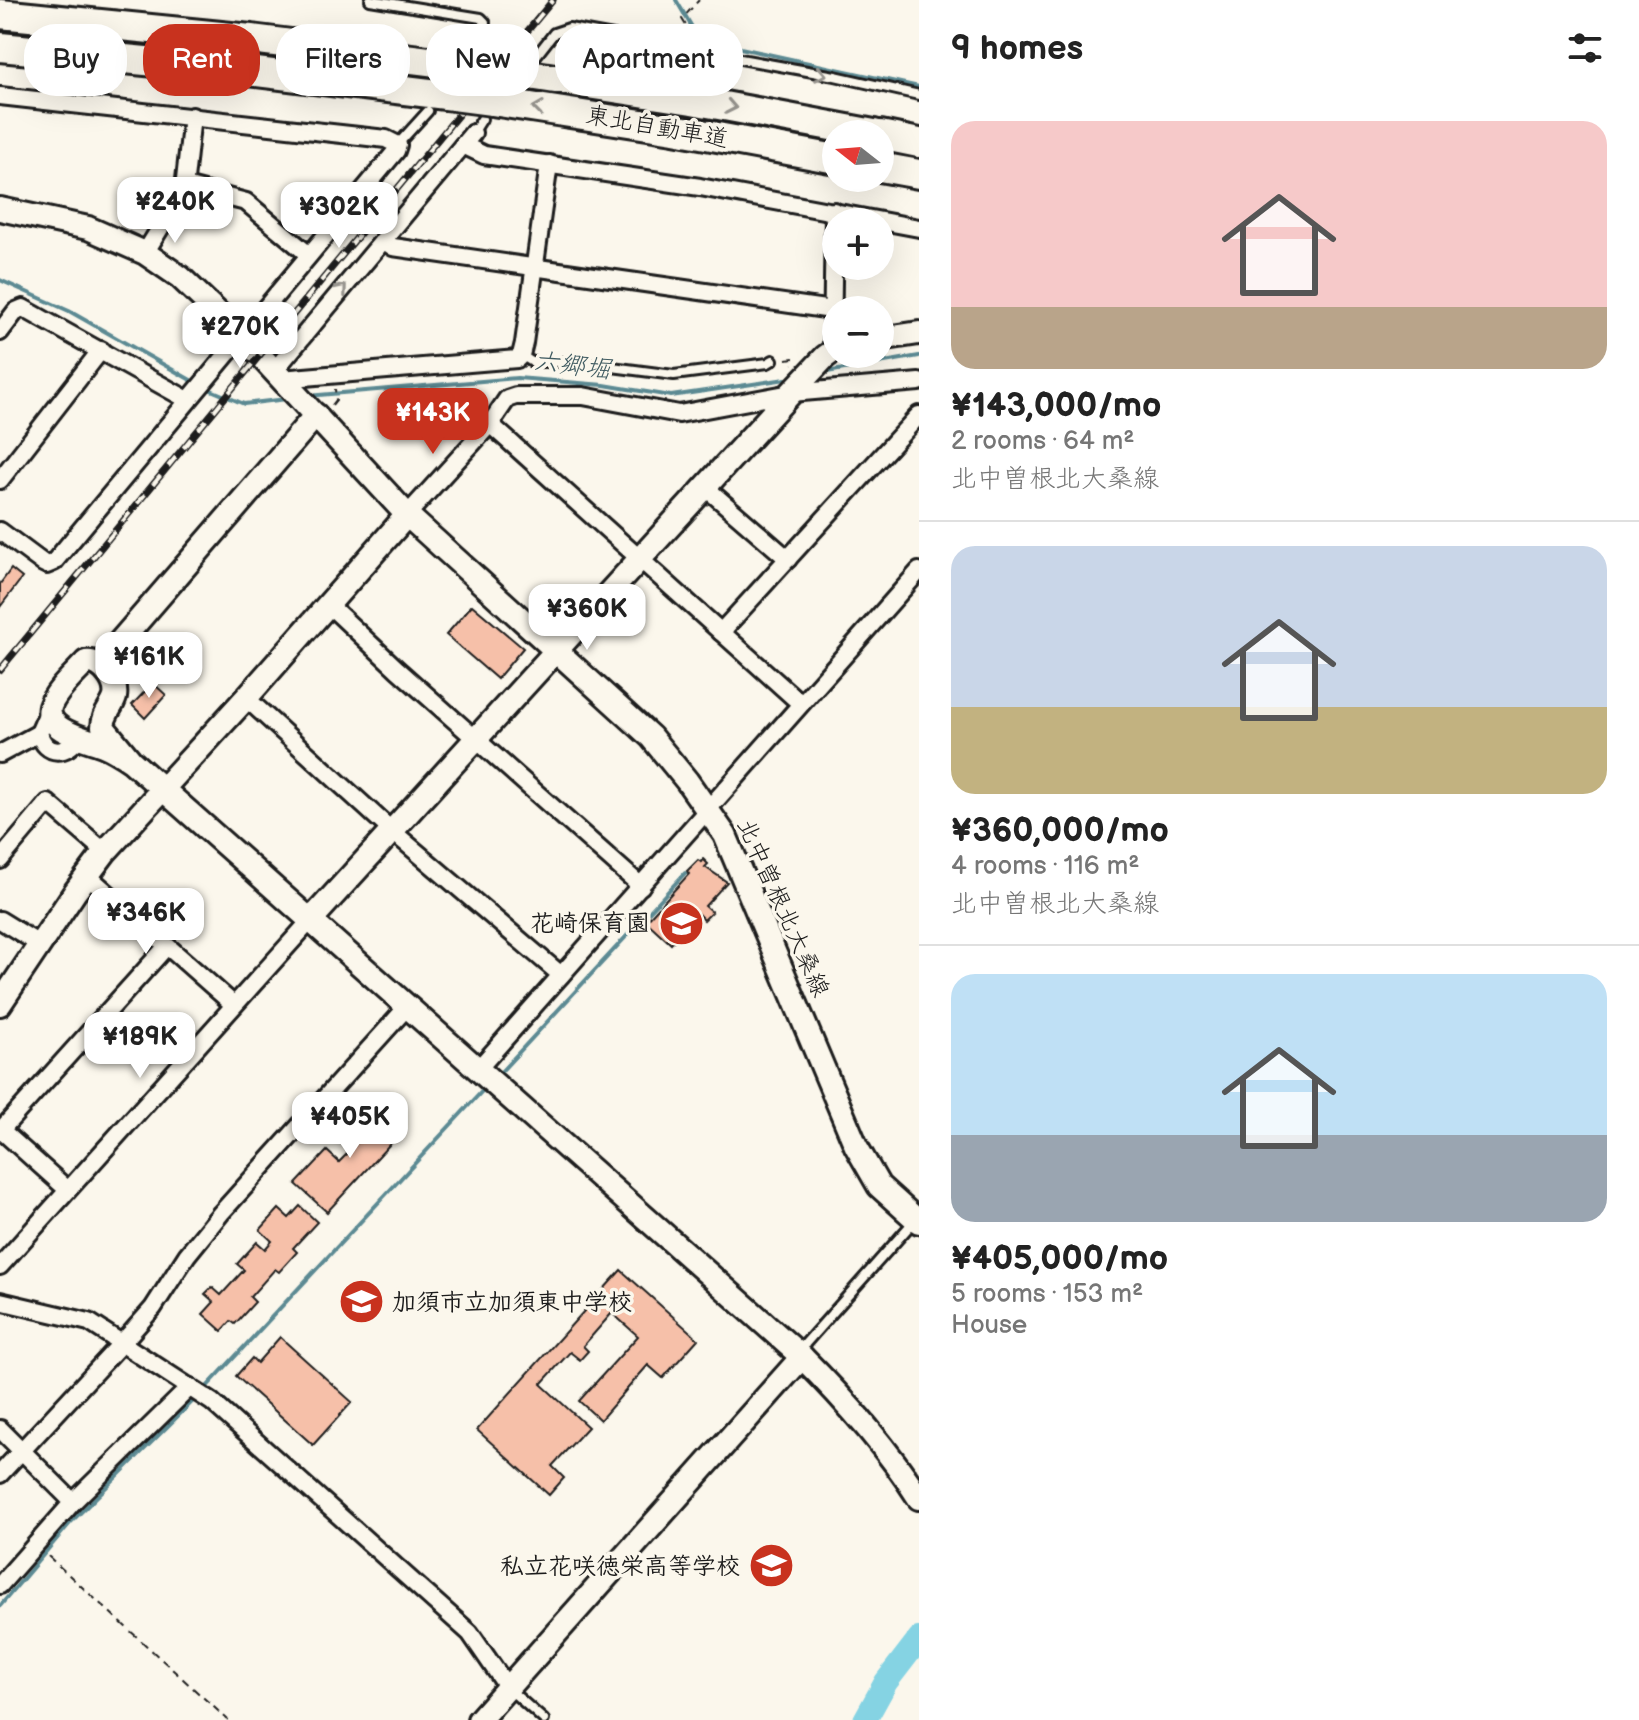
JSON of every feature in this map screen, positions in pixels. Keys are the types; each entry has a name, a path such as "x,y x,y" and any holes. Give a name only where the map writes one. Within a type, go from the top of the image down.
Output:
{"highway":[{"name":"東北自動車道","path":"0,14 426,53"},
{"name":"東北自動車道","path":"0,47 239,70 437,103 477,125 659,126 822,156"},
{"name":"東北自動車道","path":"539,67 822,124"},
{"path":"894,138 919,143"},
{"path":"894,170 919,174"}],"street":[{"path":"0,531 43,563 51,564 398,145 386,139 192,116 1,101"},
{"path":"145,253 185,186 192,116"},
{"path":"477,125 484,155 822,209"},
{"path":"281,379 383,240 477,125"},
{"path":"281,379 508,361 521,355 549,164"},
{"path":"185,186 246,202 309,255"},
{"name":"北中曽根北大桑線","path":"0,209 88,228 145,253 201,295 407,515 651,737 725,835 856,1146 879,1186 917,1221"},
{"path":"894,223 919,228"},
{"path":"383,240 393,247 822,309"},
{"path":"0,332 16,311 23,308 191,396"},
{"path":"894,337 919,333"},
{"path":"0,480 101,350"},
{"path":"0,1266 310,921 822,362"},
{"path":"0,1004 105,852 490,424 507,399 516,396 583,396 679,414 791,393 919,382"},
{"path":"100,665 311,411"},
{"path":"721,632 919,415"},
{"path":"490,424 800,703"},
{"path":"705,487 788,559"},
{"path":"478,1069 919,571"},
{"path":"329,605 641,886"},
{"path":"0,754 39,733 54,700 86,662 92,661 100,665 115,688 115,697 107,710 103,727 131,761"},
{"path":"246,698 392,831 561,975"},
{"path":"49,710 60,728 106,746 131,761 163,788 802,1357 882,1445 919,1498"},
{"path":"39,733 45,746 57,752 69,749 79,737"},
{"path":"0,860 48,803 105,852"},
{"path":"87,875 234,1005"},
{"path":"0,920 39,944"},
{"path":"68,1190 0,1129 166,947"},
{"path":"0,1474 153,1308 187,1255 221,1213 407,1007"},
{"path":"0,1301 89,1322 212,1402 470,1633 508,1688"},
{"path":"479,1720 802,1357"},
{"path":"0,1585 73,1502 190,1387"},
{"path":"0,1429 73,1502"}],"lane":[{"path":"370,0 481,18 485,24"},
{"path":"539,50 555,33"},
{"path":"743,60 919,95"},
{"path":"398,145 437,103"},
{"path":"521,355 532,362 573,362 674,375 773,360"},
{"path":"79,737 107,710"},
{"path":"802,1357 805,1344 917,1221"},
{"path":"508,1688 544,1720"}],"path":[{"path":"685,24 682,19 699,0"},
{"path":"773,360 794,358 793,370"},
{"path":"334,384 336,400"},
{"path":"35,1545 228,1720"}],"building":[{"path":"11,569 22,578 0,607 0,584"},
{"path":"472,605 523,648 497,679 446,635"},
{"path":"153,683 166,695 145,718 132,705"},
{"path":"703,859 708,864 705,867 727,882 705,906 712,912 704,920 698,914 671,944 646,921 689,874 687,871"},
{"path":"367,1105 380,1117 384,1112 403,1130 327,1212 296,1184 327,1151 339,1162 351,1150 344,1144 359,1129 356,1126 365,1117 360,1112"},
{"path":"300,1206 317,1222 293,1248 297,1252 279,1272 275,1269 250,1297 255,1302 235,1324 231,1321 222,1331 203,1314 214,1302 205,1294 212,1287 221,1295 244,1270 237,1264 257,1242 265,1249 272,1241 260,1230 279,1209 289,1218"},
{"path":"621,1270 698,1339 663,1378 648,1365 600,1420 579,1401 638,1336 612,1313 583,1346 588,1351 580,1360 570,1352 541,1384 588,1427 552,1466 564,1478 549,1495 477,1430"},
{"path":"280,1337 352,1402 313,1445 236,1376 252,1358 257,1363"}],"waterway":[{"path":"676,0 699,39 919,87"},
{"name":"六郷堀","path":"0,280 69,311 196,383"},
{"name":"六郷堀","path":"827,372 919,356"},
{"name":"六郷堀","path":"307,396 517,378 604,385 671,396 786,379"},
{"name":"六郷堀","path":"204,387 244,404 287,399"},
{"path":"497,1076 685,873"},
{"path":"202,1392 485,1088"},
{"path":"0,1606 71,1522 196,1398"},
{"path":"865,1720 886,1682 919,1639"}],"railway":[{"path":"0,670 553,0"}],"place":[{"name":"花崎保育園","path":"681,923"},
{"name":"加須市立加須東中学校","path":"361,1302"},
{"name":"私立花咲徳栄高等学校","path":"771,1566"}]}
